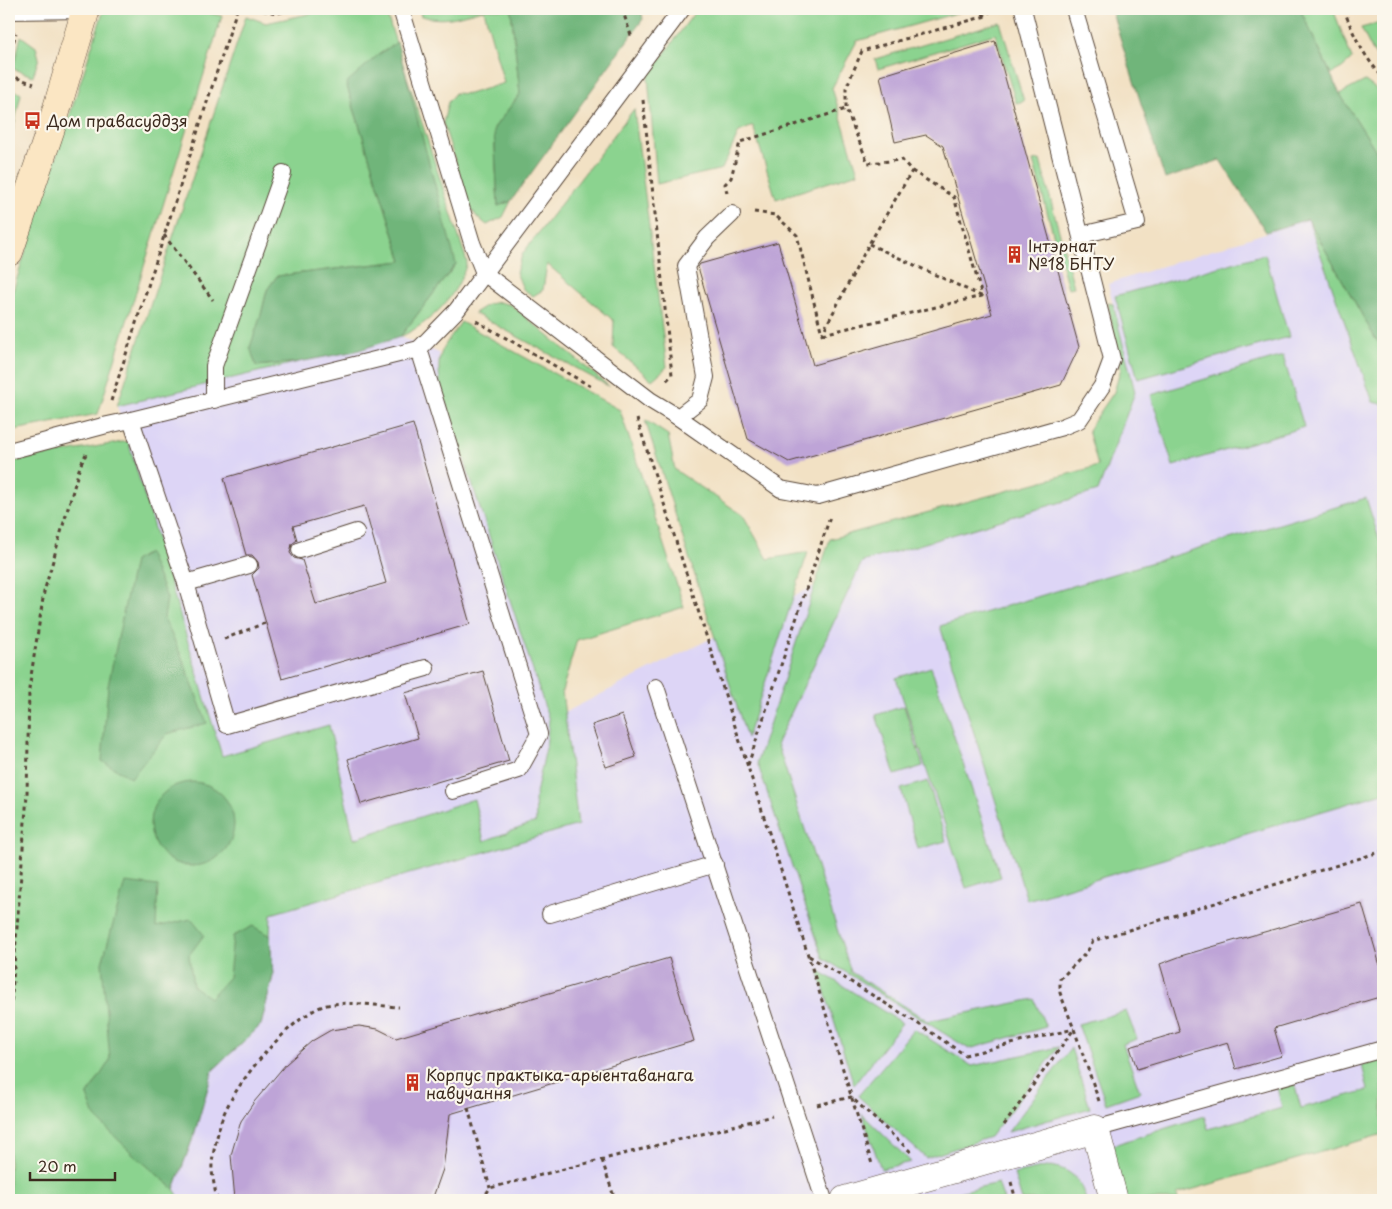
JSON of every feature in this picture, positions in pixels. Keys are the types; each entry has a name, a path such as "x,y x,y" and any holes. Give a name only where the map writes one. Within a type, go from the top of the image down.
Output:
{"street":[{"path":"9,252 52,125 86,9"},
{"path":"845,1200 1095,1130 1114,1200"}],"lane":[{"path":"9,11 86,9"},
{"path":"401,9 472,243 484,273 629,382 650,400 678,417 782,489 818,496 1062,427 1079,420 1102,386 1112,359 1022,9"},
{"path":"9,451 103,426 419,350 457,310 682,9"},
{"path":"1074,9 1137,222 1081,235"},
{"path":"214,400 214,366 284,173"},
{"path":"678,417 700,400 706,377 686,266 707,238 732,214"},
{"path":"419,350 540,734 519,770 453,790"},
{"path":"131,420 186,583 227,725 426,668"},
{"path":"300,550 356,532"},
{"path":"186,583 249,565"},
{"path":"656,687 824,1200"},
{"path":"550,914 714,864"},
{"path":"1095,1130 1383,1049"}],"path":[{"path":"9,1033 27,796 29,690 42,602 80,466 103,426 237,9"},
{"path":"255,9 277,13 297,9"},
{"path":"622,9 639,65 672,375 650,400 634,411 881,1190"},
{"path":"976,9 986,16"},
{"path":"982,296 954,197 912,171 902,160 868,163 846,108 846,88 862,51 986,16 992,9"},
{"path":"1344,9 1350,26 1363,49 1374,68 1383,77"},
{"path":"9,75 43,87"},
{"path":"822,334 797,236 775,215 748,212 732,214 725,184 731,178 740,142 846,108"},
{"path":"822,334 869,244 912,171"},
{"path":"164,235 230,322"},
{"path":"869,244 982,296"},
{"path":"822,334 982,296"},
{"path":"457,310 600,392"},
{"path":"748,767 838,490"},
{"path":"204,646 266,624"},
{"path":"1099,1102 1060,993 1060,979 1087,952 1093,941 1383,851"},
{"path":"808,955 965,1055 1074,1029"},
{"path":"217,1200 212,1168 220,1123 235,1093 275,1042 306,1016 324,1006 346,1004 399,1007"},
{"path":"1001,1129 1074,1029"},
{"path":"482,1200 490,1188 851,1097"},
{"path":"851,1097 917,1158"},
{"path":"468,1108 490,1188"},
{"path":"602,1160 615,1200"},
{"path":"1009,1177 1016,1200"}],"shaded area":[{"path":"1308,219 1373,402 1383,404 1383,1134 1177,1194 1178,1200 35,1200 93,462 128,441 117,406 299,362 356,351 400,337 439,353 438,369 550,720 862,562 1098,491 1135,392 1108,284"}],"green space":[{"path":"104,9 193,9 222,16 98,414 9,431 9,303"},
{"path":"332,9 385,9 467,262 457,286 433,316 400,337 456,264 346,83 402,261 277,276 267,290 261,315 257,366 299,362 117,406 246,16 266,23"},
{"path":"419,9 511,9 520,94 494,128 498,206 511,201 503,217 487,225 477,217 470,207 443,123 448,102 455,93 469,94 504,83 484,10 439,19 421,16"},
{"path":"511,9 641,9 643,19 511,201 498,206 494,128 520,94"},
{"path":"697,9 960,9 964,11 857,41 832,88 858,173 776,199 753,126 739,132 722,169 657,184 648,76"},
{"path":"1111,9 1300,9 1340,94 1383,162 1383,348 1375,338 1308,219 1266,232 1220,160 1165,179"},
{"path":"1300,9 1333,9 1352,59 1342,68 1331,74"},
{"path":"1000,22 1024,101 1016,103 995,34 878,69 875,59"},
{"path":"1383,22 1383,67 1361,28"},
{"path":"21,36 36,47 39,58 33,76 13,69"},
{"path":"397,42 456,264 400,337 356,351 299,362 256,366 250,347 267,290 277,276 402,261 346,83 378,55"},
{"path":"1365,81 1383,94 1383,162 1340,94"},
{"path":"9,87 21,94 9,149"},
{"path":"634,109 667,367 652,380 613,347 614,321 547,264 543,290 533,296 523,289 516,272 523,253"},
{"path":"1040,160 1074,287 1068,288 1033,161"},
{"path":"1308,219 1375,338 1383,348 1383,404 1373,402"},
{"path":"1265,254 1289,337 1138,379 1115,296"},
{"path":"499,302 511,305 610,387 474,313 488,304"},
{"path":"1108,303 1113,304 1135,392 1098,491 862,562 777,743 851,972 928,1021 1034,999 1046,1027 969,1049 823,958 757,762 830,539 1098,466 1088,430 1114,392 1121,368"},
{"path":"461,322 620,410 684,607 577,640 562,691 578,825 271,914 270,936 273,976 261,1025 213,1070 194,1135 174,1189 181,1200 9,1200 9,462 128,441 222,756 329,725 354,839 474,799 484,841 536,822 535,798 546,748 549,720 441,388 439,366 442,352"},
{"path":"1283,356 1304,427 1173,466 1151,395"},
{"path":"645,420 668,435 675,470 743,515 768,559 808,552 747,738"},
{"path":"1366,498 1383,551 1383,793 1027,900 940,626"},
{"path":"148,553 167,598 164,618 181,655 207,723 167,734 131,778 102,761 108,686 134,561"},
{"path":"931,667 1001,877 966,888 896,678"},
{"path":"904,706 923,766 895,775 876,715"},
{"path":"928,781 946,841 918,849 901,789"},
{"path":"192,782 208,785 222,794 231,808 234,824 231,840 222,854 208,863 192,866 176,863 162,854 153,840 150,824 153,808 162,794 176,785"},
{"path":"125,882 158,886 156,927 191,919 204,935 189,955 193,986 210,998 229,977 233,936 253,926 270,936 273,976 261,1025 213,1070 194,1135 174,1189 132,1153 95,1117 87,1096 110,1060 102,963"},
{"path":"818,970 902,1023 854,1085"},
{"path":"1126,1011 1137,1039 1123,1044 1140,1092 1106,1104 1078,1024"},
{"path":"914,1029 972,1066 1059,1047 990,1137 926,1158 858,1096"},
{"path":"1071,1048 1090,1108 1008,1132"},
{"path":"1382,1059 1383,1134 1177,1194 1178,1200 1123,1200 1107,1147 1204,1116 1208,1129 1282,1108 1277,1088 1294,1083 1301,1108 1368,1090 1362,1065"},
{"path":"862,1114 911,1162 881,1169"},
{"path":"1051,1166 1070,1173 1081,1186 1086,1200 1022,1200 1014,1174"},
{"path":"998,1183 1004,1200 962,1200 959,1192"}],"building":[{"name":"Інтэрнат №18 БНТУ","path":"995,41 1079,347 1061,385 789,462 748,439 698,267 700,264 778,242 813,365 992,314 943,146 926,135 895,142 880,76"},
{"path":"413,424 470,624 282,679 252,575 259,568 258,562 252,555 246,555 224,478","holes":["364,506 386,583 316,604 302,560 294,558 290,553 292,544 297,540 293,526"]},
{"path":"483,671 509,761 361,804 348,759 418,738 405,693"},
{"path":"622,715 636,757 606,767 592,725"},
{"path":"1362,904 1383,976 1383,996 1274,1028 1282,1056 1236,1069 1228,1042 1137,1069 1130,1047 1180,1032 1160,964 1184,955"},
{"name":"Корпус практыка-арыентаванага навучання","path":"669,958 694,1041 450,1114 443,1169 432,1200 235,1200 231,1155 241,1121 254,1102 286,1064 312,1041 331,1030 359,1026 378,1029 396,1038"}],"place":[{"name":"Дом правасуддзя","path":"33,120"},
{"name":"Інтэрнат №18 БНТУ","path":"1014,254"},
{"name":"Корпус практыка-арыентаванага навучання","path":"412,1083"}]}
